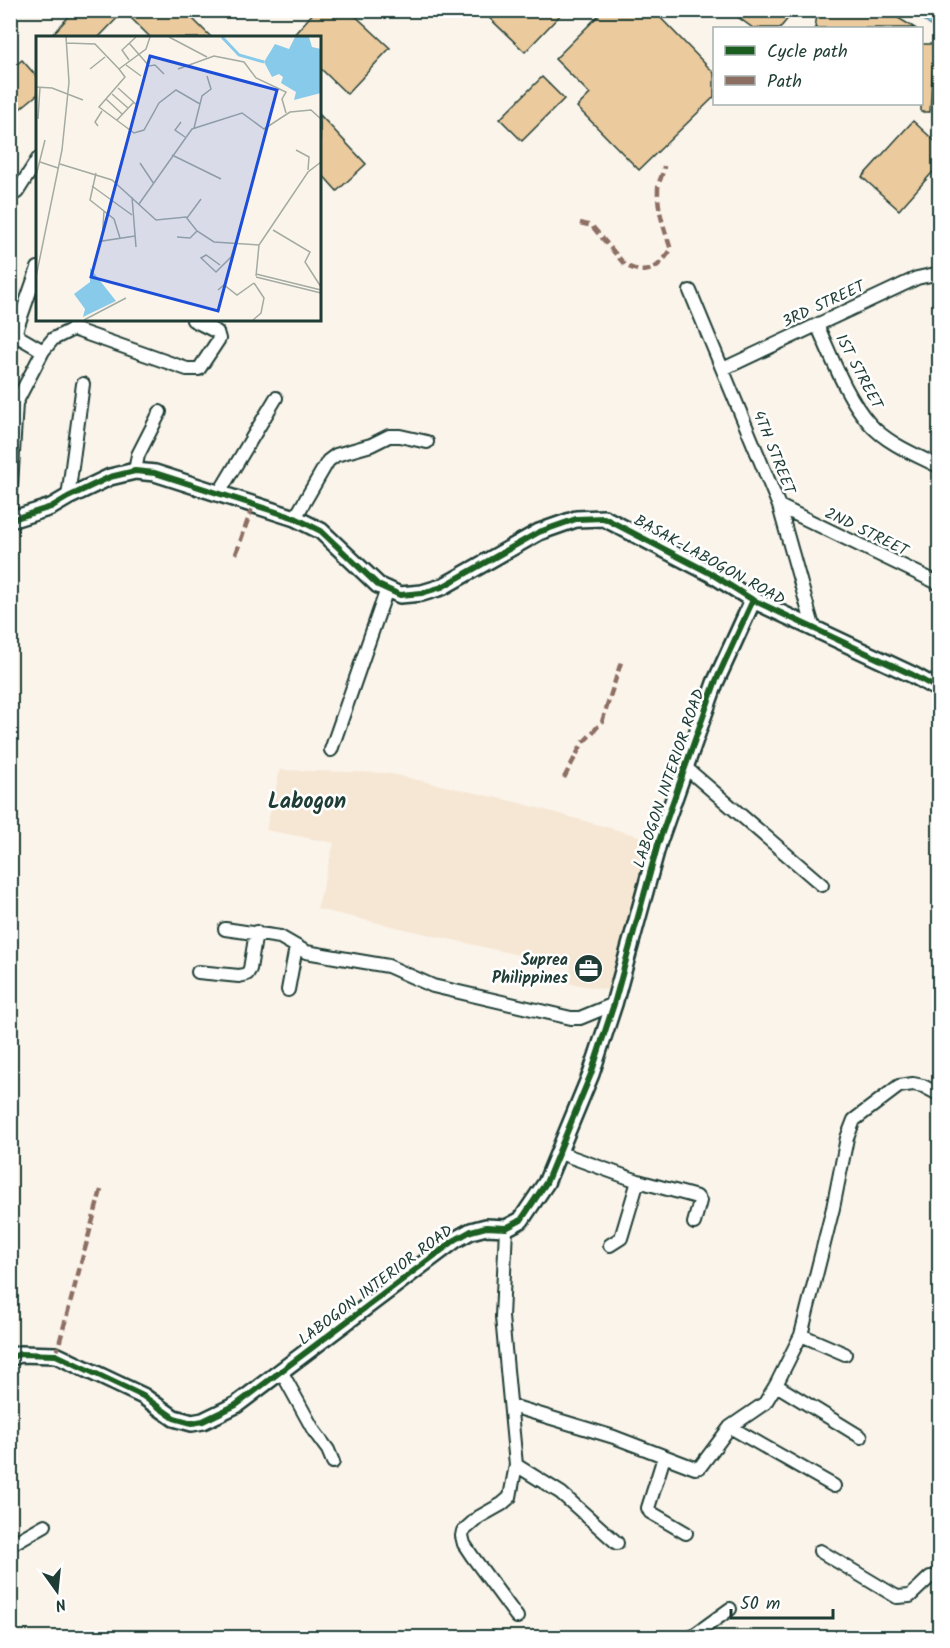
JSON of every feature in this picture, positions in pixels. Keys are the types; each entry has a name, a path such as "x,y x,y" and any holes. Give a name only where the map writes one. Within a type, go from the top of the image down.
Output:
{"street":[{"path":"10,196 17,192 36,162"},
{"name":"3RD STREET","path":"723,369 918,278 939,273"},
{"path":"36,274 16,331 19,337 43,351"},
{"name":"4TH STREET","path":"690,291 780,506 814,630"},
{"path":"10,503 13,402 43,351 53,339 73,324 188,369 199,369 219,339 217,332 196,321"},
{"name":"1ST STREET","path":"817,325 849,393 869,424 901,448 939,466"},
{"path":"68,497 83,384"},
{"path":"219,493 276,398"},
{"path":"135,471 138,455 160,412"},
{"path":"295,518 332,458 371,445 389,436 427,442"},
{"name":"BASAK-LABOGON ROAD","path":"10,520 51,507 110,477 135,471 155,473 295,518 321,531 378,585 400,595 423,593 454,580 539,532 576,519 604,518 710,573 753,600 914,675 939,690"},
{"name":"2ND STREET","path":"780,506 939,584"},
{"path":"331,750 387,589"},
{"name":"LABOGON INTERIOR ROAD","path":"10,1358 21,1354 56,1355 143,1396 174,1418 192,1423 203,1421 236,1405 455,1240 471,1231 506,1228 521,1220 546,1183 591,1074 614,1004 658,844 715,683 753,600"},
{"path":"685,767 822,885"},
{"path":"225,929 280,937 306,952 388,966 433,986 571,1018 580,1018 614,1004"},
{"path":"198,972 239,976 247,974 250,969 256,933"},
{"path":"288,990 296,947"},
{"path":"512,1406 614,1437 695,1468 700,1467 729,1427 765,1403 801,1335 833,1208 847,1137 854,1120 899,1086 913,1084 922,1086 939,1095"},
{"path":"560,1153 638,1181 697,1197 700,1201 694,1223"},
{"path":"610,1245 621,1238 638,1181"},
{"path":"506,1228 502,1317 516,1465 510,1497 479,1517 463,1531 462,1536 472,1556 517,1617"},
{"path":"801,1335 845,1354"},
{"path":"281,1371 333,1462"},
{"path":"776,1385 861,1437"},
{"path":"729,1427 834,1486"},
{"path":"664,1456 648,1508 650,1512 686,1533"},
{"path":"516,1465 561,1493 617,1544"},
{"path":"10,1545 45,1525"},
{"path":"820,1551 897,1597 910,1596 930,1577 939,1577"},
{"path":"690,1638 730,1609"}],"shaded area":[{"path":"280,770 387,773 520,803 653,840 609,990 566,983 571,967 317,909 334,843 266,830"}],"water":[{"path":"912,11 939,11 939,33"}],"building":[{"path":"75,10 184,10 210,36 149,36 124,11 100,36 51,36"},
{"path":"316,10 349,10 390,48 347,94 321,69 321,36 293,36"},
{"path":"481,10 565,10 525,52"},
{"path":"604,10 653,10 713,72 713,98 639,170 577,107 590,94 555,59"},
{"path":"728,10 795,10 781,27 752,27"},
{"path":"847,10 885,10 913,27 815,27 817,15 846,14"},
{"path":"923,44 934,44 930,112 921,112"},
{"path":"22,60 36,76 36,96 10,117 10,70"},
{"path":"542,77 564,99 522,141 500,119"},
{"path":"321,116 366,164 337,191 321,173"},
{"path":"913,121 939,145 939,165 899,210 862,177"}],"marked path":[{"path":"580,223 592,226 625,265 646,271 656,266 671,250 658,197 658,186 664,166"},
{"path":"236,554 253,505"},
{"path":"564,778 582,744 602,722 622,659"},
{"path":"56,1355 101,1190"}],"cycle path":[{"path":"10,520 51,507 110,477 135,471 155,473 295,518 321,531 378,585 400,595 422,593 442,587 539,532 576,519 604,518 710,573 753,600 913,675 940,690"},
{"path":"10,1358 20,1354 56,1355 143,1396 174,1418 192,1423 203,1421 236,1405 455,1240 471,1231 486,1227 506,1228 521,1220 546,1183 591,1074 614,1004 658,844 715,683 753,600"}],"place":[{"name":"Suprea Philippines","path":"589,968"}],"district":[{"name":"Labogon","path":"307,800"}]}
